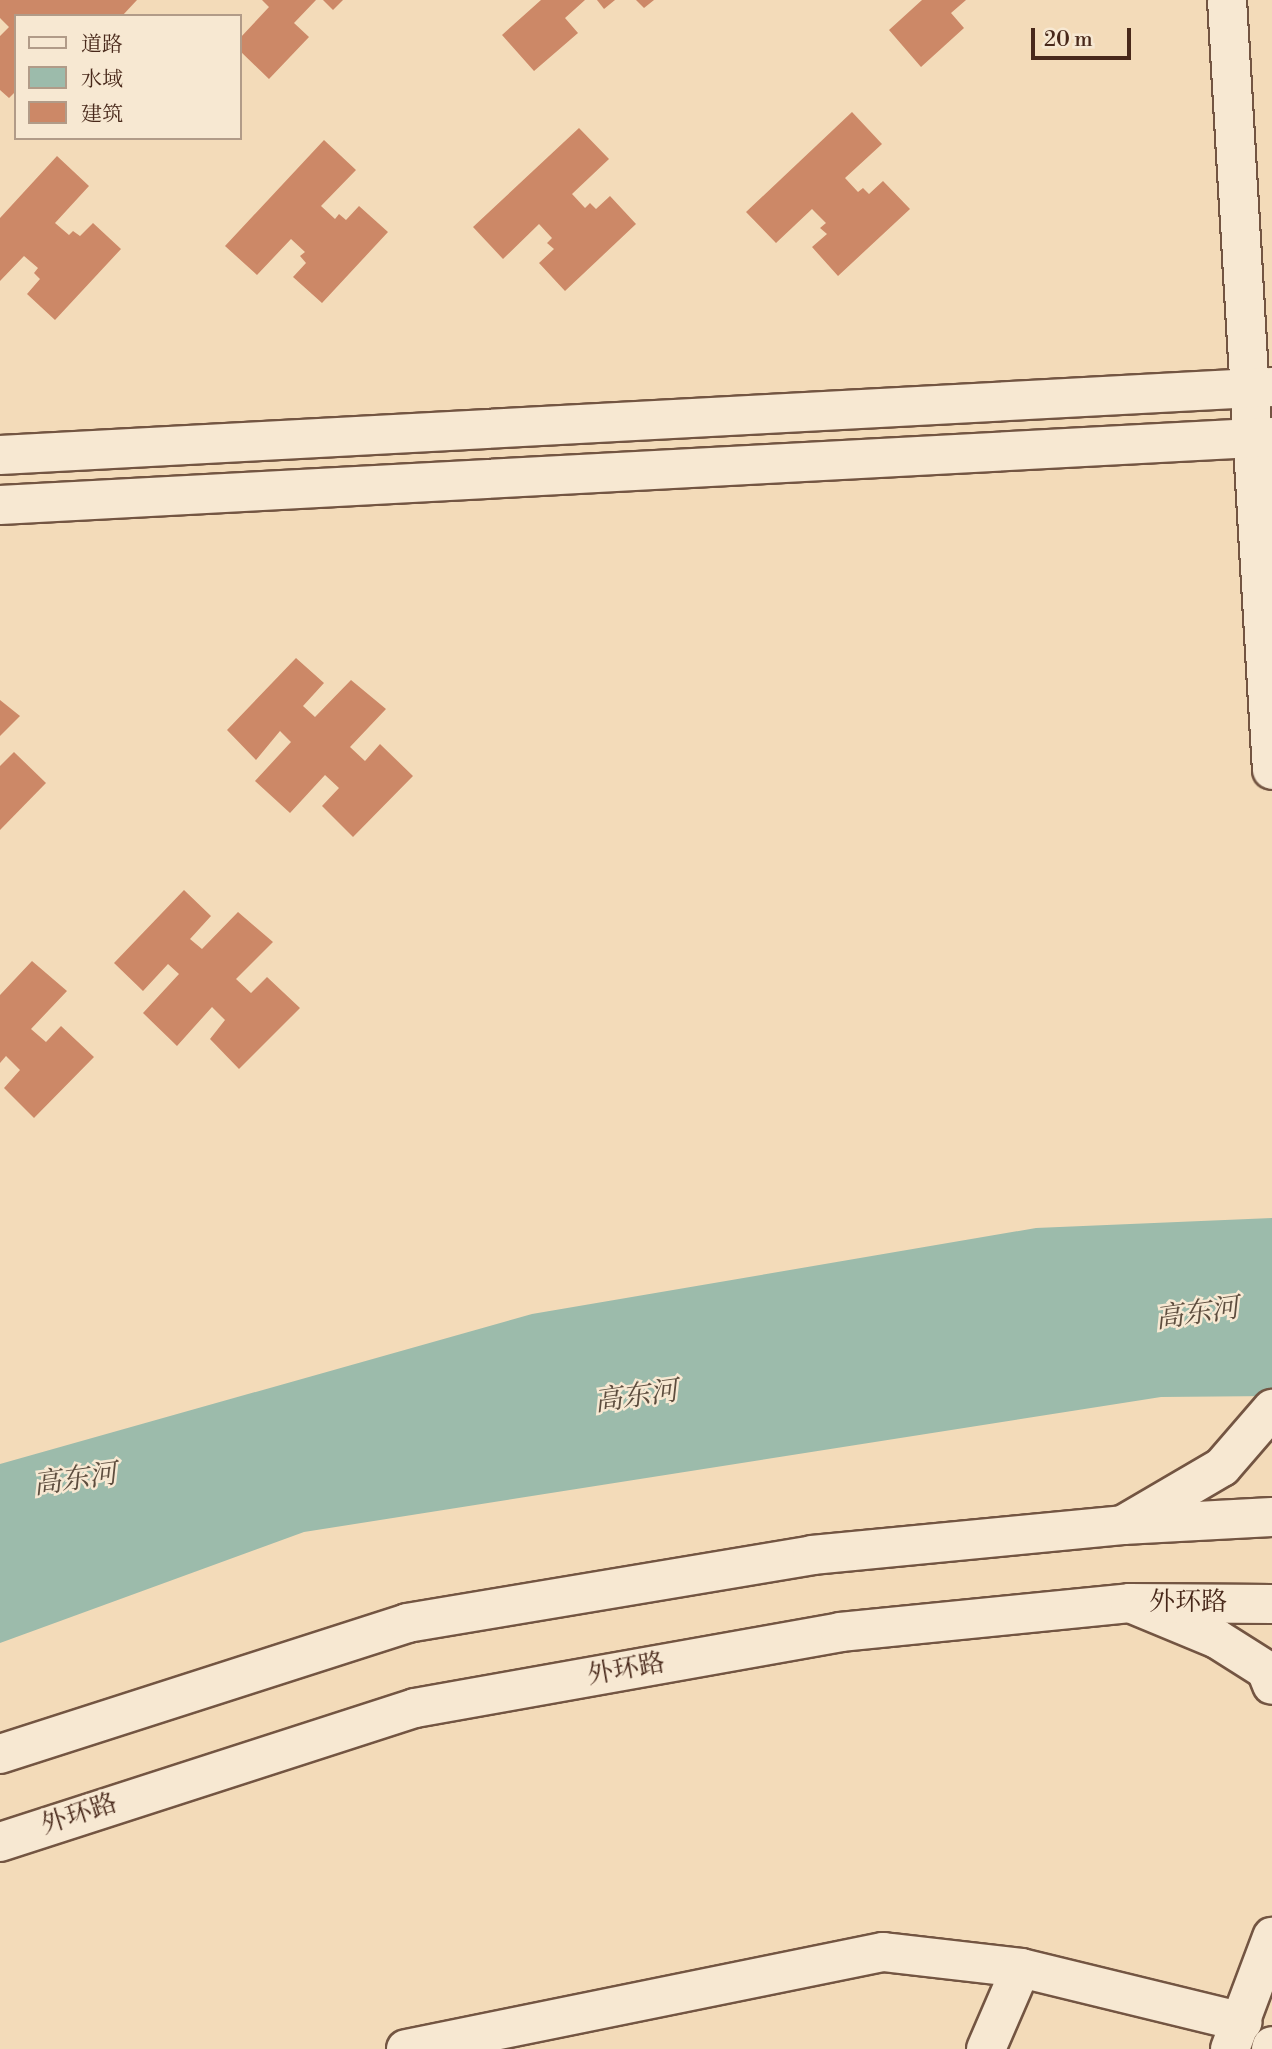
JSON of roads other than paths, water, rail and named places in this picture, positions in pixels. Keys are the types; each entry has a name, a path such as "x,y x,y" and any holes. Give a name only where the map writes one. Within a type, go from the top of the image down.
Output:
{"street":[{"path":"1227,0 1261,388 1272,770"},
{"path":"0,455 1261,388"},
{"path":"0,505 1262,437"},
{"path":"1123,1525 1222,1468 1272,1409"},
{"path":"0,1754 407,1623 812,1555 1123,1525 1272,1517"},
{"path":"1130,1603 1217,1639 1266,1670 1272,1685"},
{"name":"外环路","path":"0,1842 415,1708 840,1632 1130,1603 1272,1604"},
{"path":"406,2049 883,1952 1021,1968 1236,2035 1272,1937"},
{"path":"986,2049 1021,1968"}],"water":[{"name":"高东河","path":"1272,1218 1272,1396 1161,1397 304,1532 0,1643 0,1464 532,1314 1036,1228"}]}
